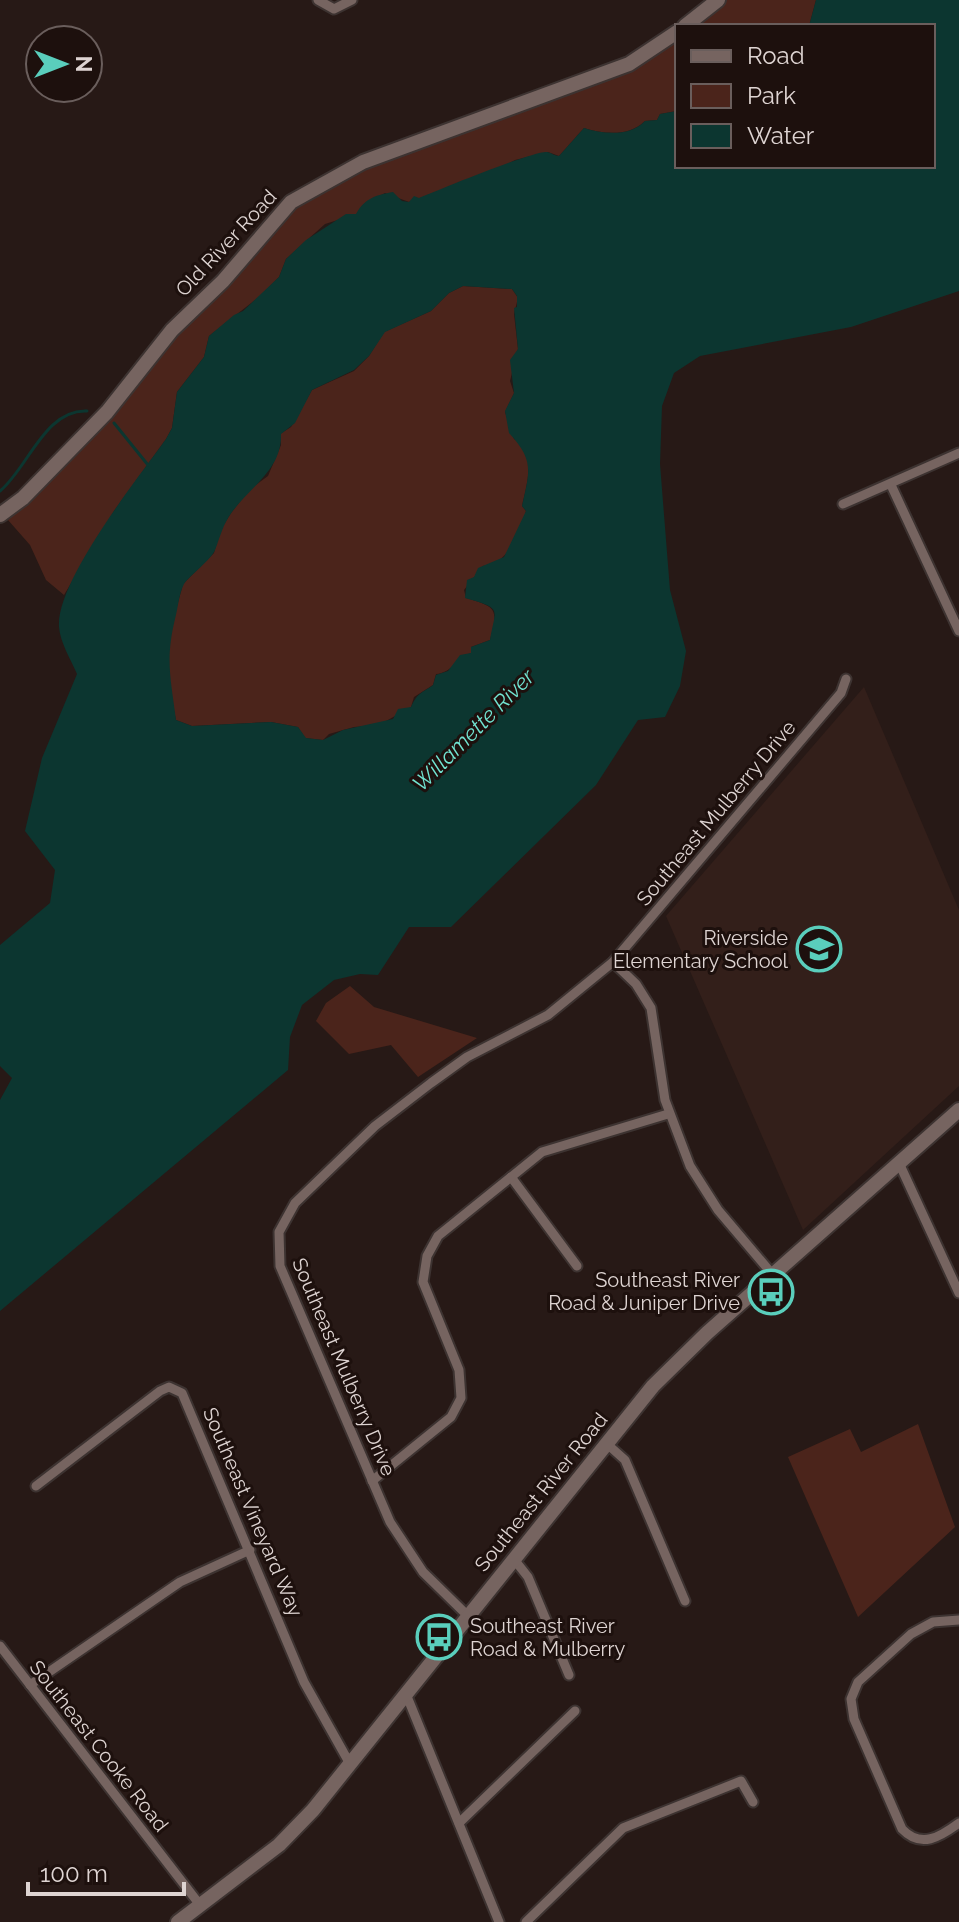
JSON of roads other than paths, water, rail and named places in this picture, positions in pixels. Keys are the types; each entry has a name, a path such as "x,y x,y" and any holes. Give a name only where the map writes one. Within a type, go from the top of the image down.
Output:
{"street":[{"path":"318,0 334,9 352,0"},
{"path":"688,24 718,0"},
{"name":"Old River Road","path":"0,515 33,488 107,412 172,330 223,281 291,202 363,162 629,64 675,33"},
{"path":"843,504 959,453"},
{"path":"891,485 959,631"},
{"name":"Southeast Mulberry Drive","path":"468,1616 411,1557 372,1481 280,1266 277,1244 283,1221 295,1203 375,1126 467,1057 548,1015 613,962 841,693 846,679"},
{"path":"613,962 636,984 654,1017 668,1114 683,1152 707,1193 773,1275"},
{"name":"Southeast River Road","path":"182,1921 297,1828 606,1443 668,1371 959,1110"},
{"path":"372,1481 431,1435 459,1406 461,1378 426,1295 424,1269 438,1236 542,1152 668,1114"},
{"path":"899,1163 959,1293"},
{"path":"511,1177 577,1266"},
{"name":"Southeast Vineyard Way","path":"36,1486 132,1409 160,1391 176,1388 187,1402 309,1693 350,1764"},
{"path":"606,1443 625,1460 685,1601"},
{"path":"30,1685 180,1582 250,1550"},
{"path":"513,1558 528,1577 569,1675"},
{"path":"959,1620 933,1622 911,1634 858,1682 851,1708 902,1829 908,1836 928,1840 959,1823"},
{"name":"Southeast Cooke Road","path":"0,1646 200,1905"},
{"path":"406,1694 499,1922"},
{"path":"459,1823 575,1711"},
{"path":"526,1922 623,1828 741,1781 753,1802"}],"water":[{"name":"Willamette River","path":"816,0 959,0 959,291 851,327 700,356 674,373 662,406 660,464 670,590 686,651 680,686 665,717 638,720 596,785 451,927 409,927 378,975 360,974 334,980 302,1005 290,1037 288,1070 0,1311 0,1100 12,1078 0,1066 0,945 50,903 55,870 25,831 42,758 77,674 59,627 62,607 84,558 166,439 172,428 177,392 204,357 209,336 243,311 279,277 286,259 306,240 346,214 356,214 363,204 381,194 393,192 402,201 409,202 414,196 419,198 539,153 559,156 584,128 608,133 624,132 645,121 657,120 660,114 675,111 675,168 935,168 935,24 810,24","holes":["463,286 512,289 517,296 517,307 514,308 518,349 510,360 514,393 505,411 509,433 523,451 528,466 522,506 526,511 504,557 478,568 474,577 467,580 465,598 494,611 490,640 471,647 471,653 460,655 448,671 436,675 433,685 418,696 411,707 398,709 393,719 343,730 323,740 306,738 298,727 271,722 192,726 176,720 170,658 182,588 213,554 232,512 271,467 280,446 281,434 295,423 312,390 354,370 369,356 385,332 431,311 449,293"]}],"waterway":[{"path":"0,491 48,429 72,413 87,411"},
{"path":"114,423 148,465"}],"place":[{"name":"Riverside Elementary School","path":"819,949"},
{"name":"Southeast River Road & Juniper Drive","path":"771,1292"},
{"name":"Southeast River Road & Mulberry","path":"439,1637"}]}
